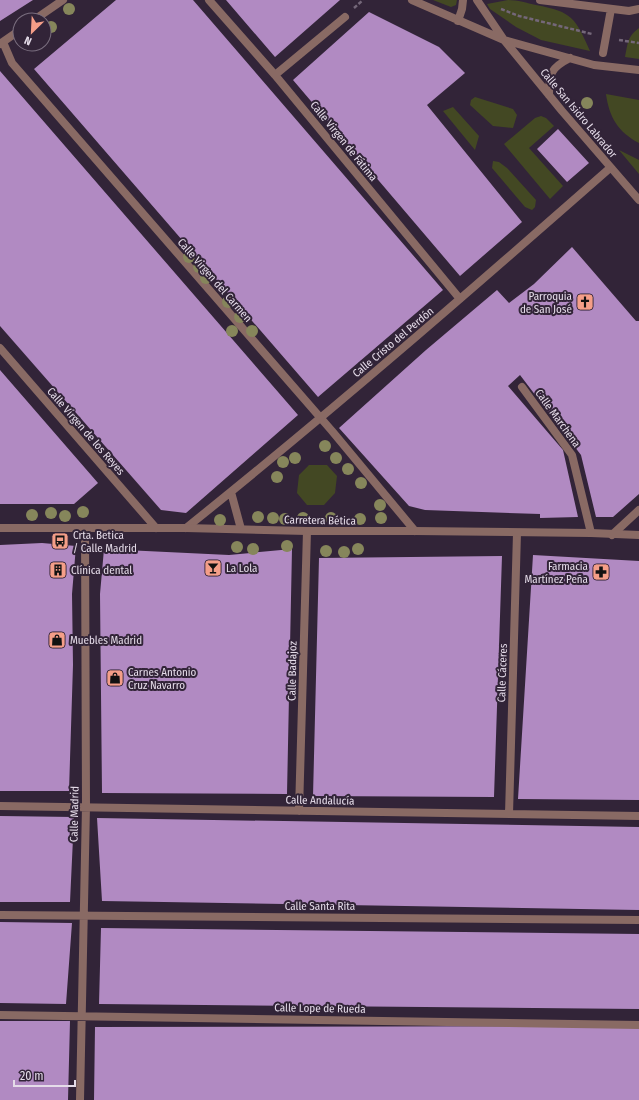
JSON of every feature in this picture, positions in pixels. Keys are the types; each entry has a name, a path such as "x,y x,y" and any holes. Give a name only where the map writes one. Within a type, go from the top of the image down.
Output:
{"street":[{"path":"46,12 63,0"},
{"name":"Calle Virgen de Fátima","path":"209,0 275,75 460,299"},
{"path":"412,0 504,40 594,65 639,70"},
{"path":"458,21 463,0"},
{"name":"Calle San Isidro Labrador","path":"477,0 504,40 610,168 639,200"},
{"path":"540,0 629,11 639,9"},
{"path":"603,53 611,9"},
{"path":"275,75 345,17"},
{"path":"1,43 12,35"},
{"name":"Calle Virgen del Carmen","path":"1,43 12,63 320,418 415,531"},
{"path":"549,95 549,80 553,70 558,64 570,58"},
{"name":"Calle Cristo del Perdón","path":"186,528 320,418 460,299 610,168"},
{"name":"Calle Virgen de los Reyes","path":"0,348 156,528"},
{"name":"Calle Marchena","path":"522,387 572,456 591,533"},
{"path":"231,492 242,529"},
{"path":"612,535 639,510"},
{"name":"Carretera Bética","path":"0,528 186,528 307,531 591,533 639,535"},
{"name":"Calle Madrid","path":"80,1100 86,806 85,529"},
{"name":"Calle Badajoz","path":"299,811 307,531"},
{"name":"Calle Cáceres","path":"509,814 517,533"},
{"name":"Calle Andalucía","path":"0,806 86,806 639,816"},
{"name":"Calle Santa Rita","path":"0,915 639,920"},
{"name":"Calle Lope de Rueda","path":"0,1015 639,1024"}],"path":[{"path":"477,0 519,16 606,38 639,43"}],"green space":[{"path":"433,0 457,0 456,5 451,7"},
{"path":"508,0 558,10 565,14 576,24 590,51 541,40 516,27 490,9 487,4"},
{"path":"639,28 639,59 625,57 630,37"},
{"path":"606,94 639,100 639,143 620,129 609,110"},
{"path":"475,97 513,109 517,115 513,128 493,126 470,105 471,100"},
{"path":"453,107 479,136 475,150 443,111"},
{"path":"541,116 546,118 554,126 529,148 563,186 550,199 504,144 535,118"},
{"path":"619,150 639,160 639,174"},
{"path":"493,161 499,162 507,168 536,200 535,207 532,210 525,207 492,168"},
{"path":"309,465 327,465 337,476 335,493 324,505 307,505 297,493 299,475"}],"building":[{"path":"0,0 33,0 12,12 0,21"},
{"path":"116,0 193,0 443,290 318,397 34,69"},
{"path":"226,0 340,0 275,57"},
{"path":"369,12 439,47 465,73 427,105 522,222 460,276 293,80"},
{"path":"0,71 298,415 186,513 161,510 0,326"},
{"path":"558,129 589,163 567,182 537,149"},
{"path":"572,247 636,321 639,321 639,494 613,517 596,517 581,455 520,375 508,386 563,450 578,517 540,518 540,514 425,510 409,506 339,428 426,350 497,290 509,303 534,284"},
{"path":"0,370 98,483 74,504 0,504"},
{"path":"42,543 76,546 72,594 73,665 69,791 0,791 0,545"},
{"path":"104,549 229,555 292,549 287,794 102,793 100,594"},
{"path":"533,555 639,561 639,800 518,799"},
{"path":"502,556 494,797 313,796 319,558"},
{"path":"0,816 74,817 70,902 0,902"},
{"path":"97,818 639,827 639,910 102,901"},
{"path":"0,922 72,923 66,1004 0,1003"},
{"path":"101,928 639,934 639,1009 99,1004"},
{"path":"0,1021 70,1021 68,1100 0,1100"},
{"path":"639,1026 639,1100 94,1100 95,1027"}],"place":[{"name":"Parroquia de San José","path":"585,302"},
{"name":"Crta. Betica / Calle Madrid","path":"60,541"},
{"name":"La Lola","path":"213,568"},
{"name":"Clínica dental","path":"58,570"},
{"name":"Farmacia Martínez Peña","path":"601,572"},
{"name":"Muebles Madrid","path":"57,640"},
{"name":"Carnes Antonio Cruz Navarro","path":"115,678"}]}
